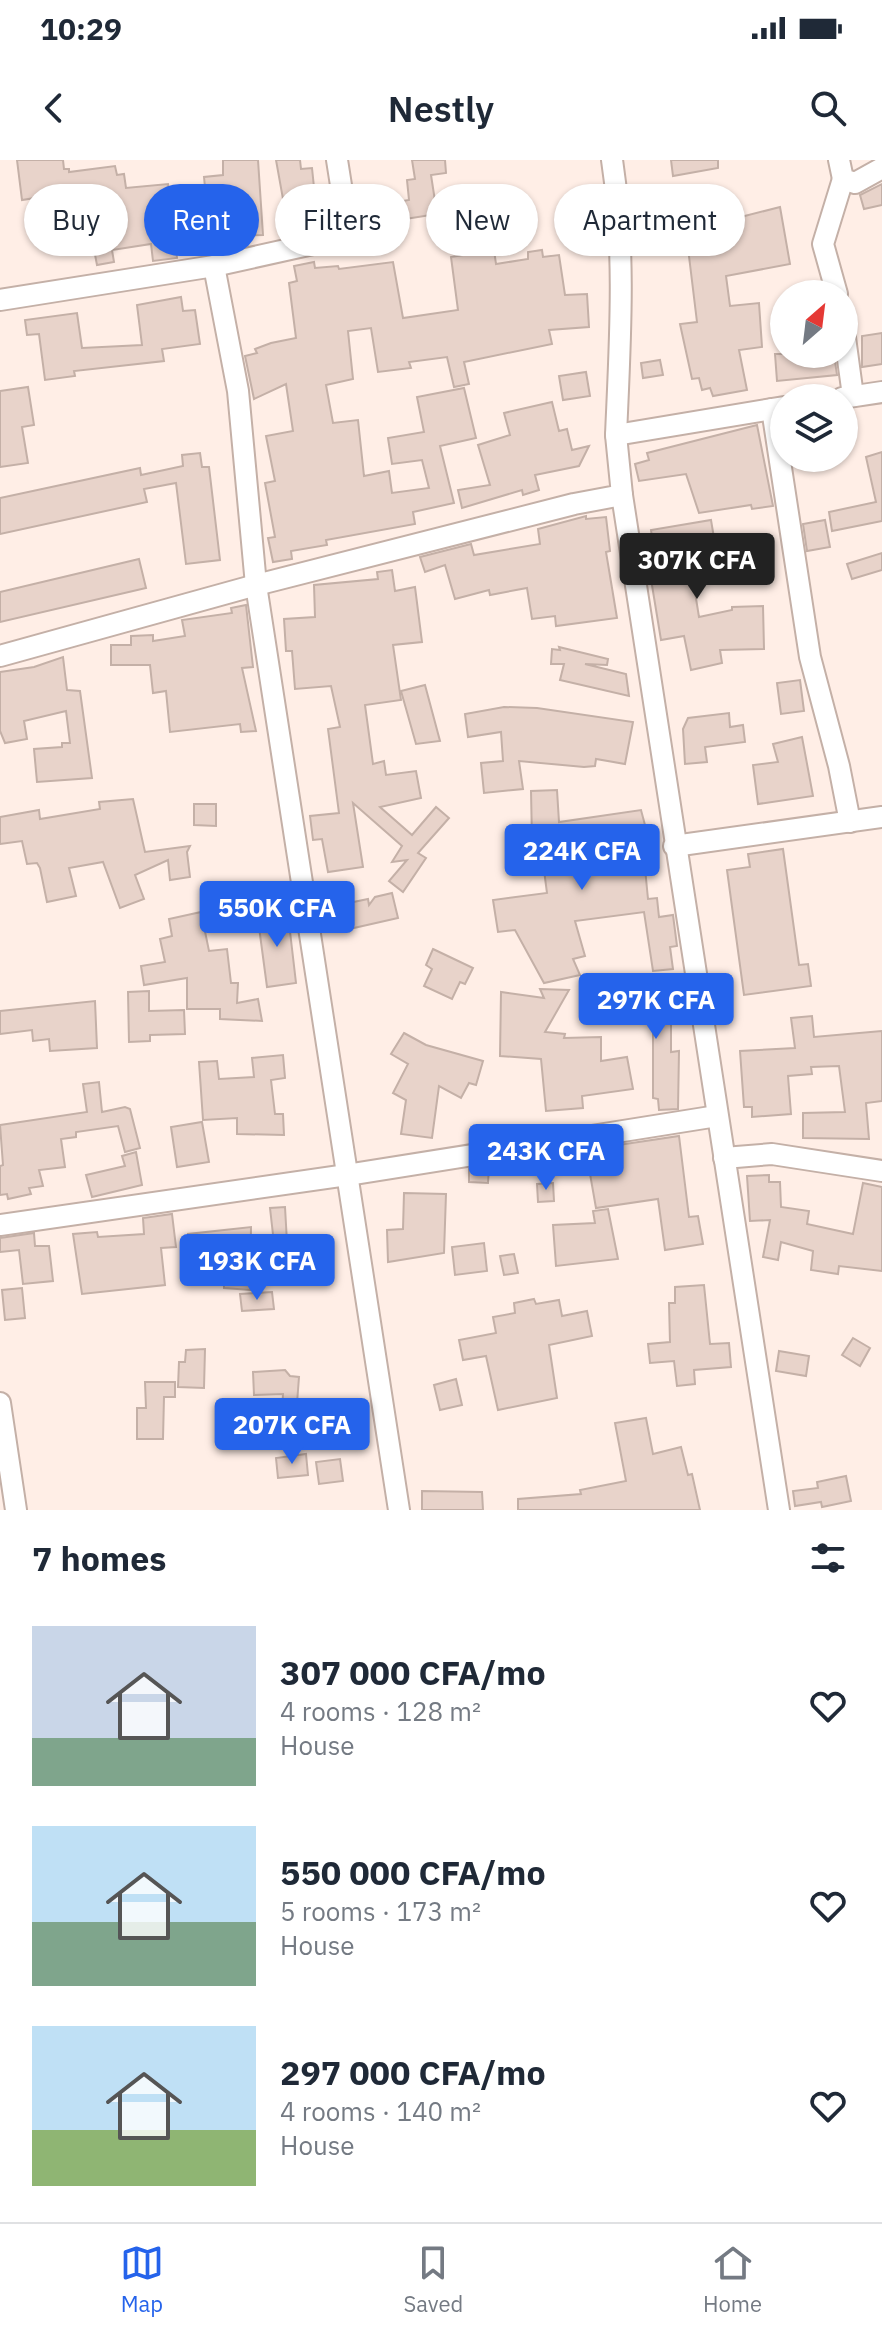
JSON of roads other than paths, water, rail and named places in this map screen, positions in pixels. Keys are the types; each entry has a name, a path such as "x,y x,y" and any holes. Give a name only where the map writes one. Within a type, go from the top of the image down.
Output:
{"street":[{"path":"0,300 214,266 349,236 337,160"},
{"path":"612,160 618,204 622,289 616,435 622,495 779,1510"},
{"path":"841,169 855,183 882,168"},
{"path":"833,280 823,244 841,169"},
{"path":"214,266 238,391 256,585 399,1510"},
{"path":"858,396 882,392"},
{"path":"616,435 770,409"},
{"path":"786,472 810,657 839,766 850,822"},
{"path":"0,656 256,585 574,504 622,495"},
{"path":"674,846 882,817"},
{"path":"0,1225 347,1175 717,1116"},
{"path":"724,1158 772,1154 882,1171"},
{"path":"0,1403 16,1510"}]}
